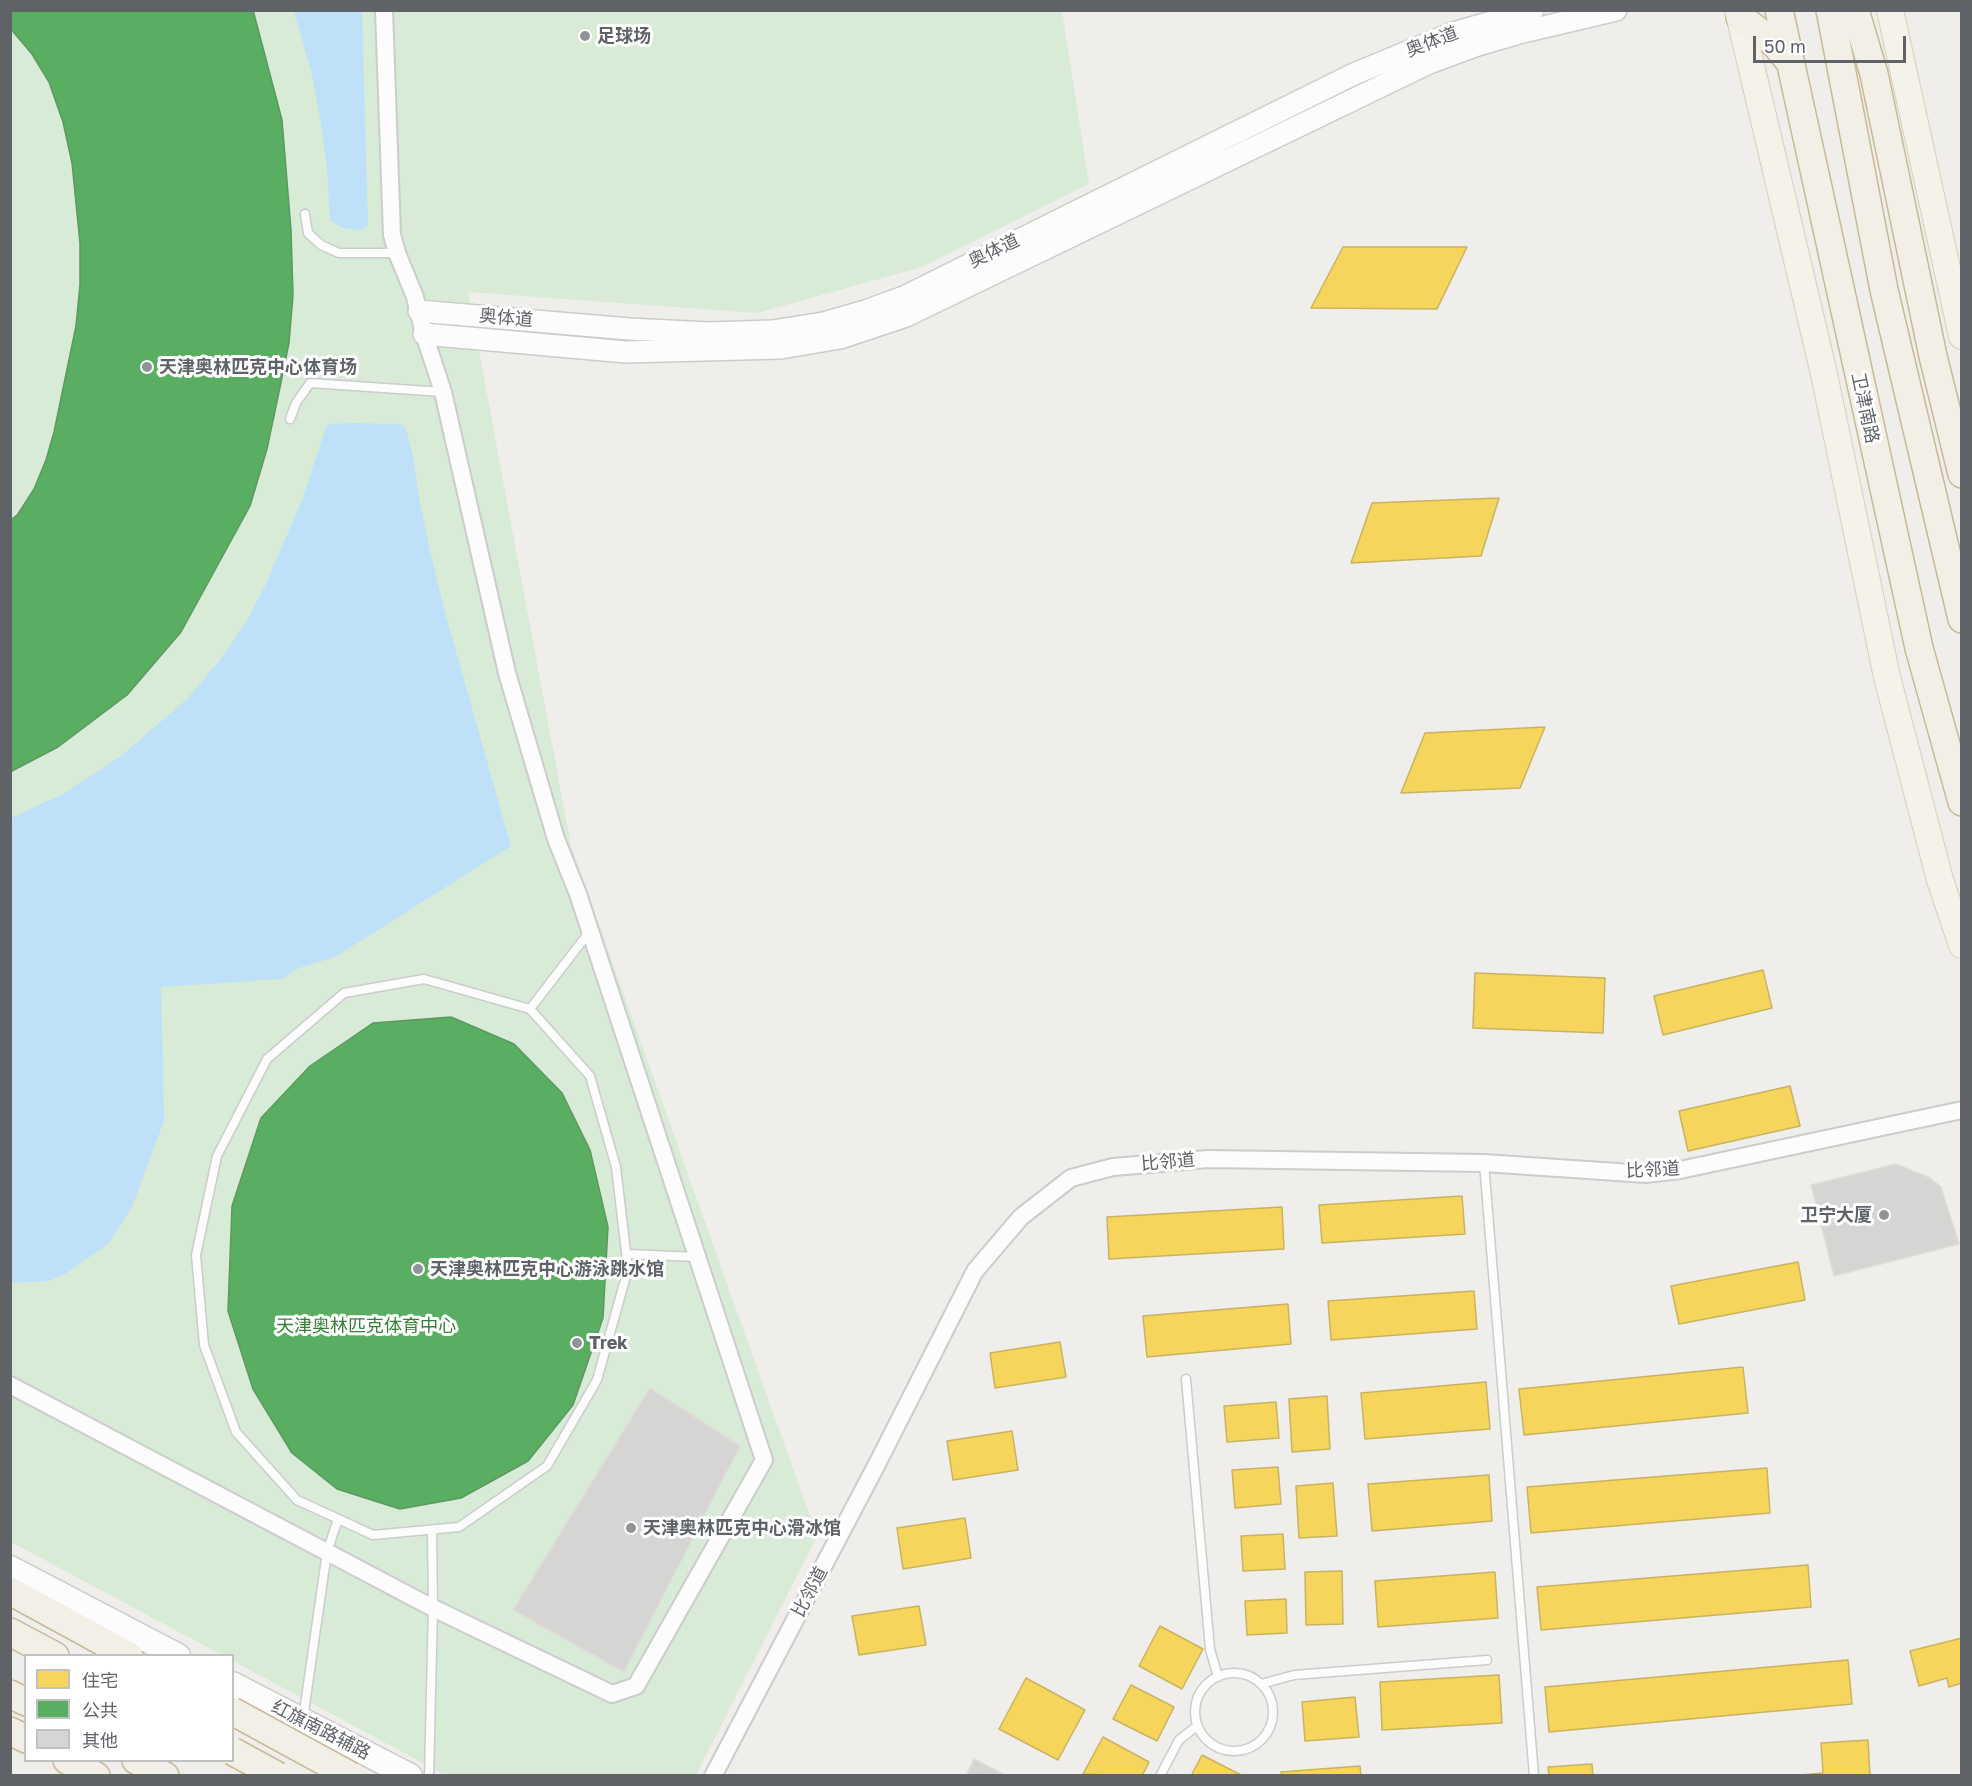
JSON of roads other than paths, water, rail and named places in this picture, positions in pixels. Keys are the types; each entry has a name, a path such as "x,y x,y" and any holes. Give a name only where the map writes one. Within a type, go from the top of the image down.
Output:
{"highway":[{"name":"卫津南路","path":"1779,10 1919,648 1962,802"},
{"path":"1830,10 1884,290 1962,619"},
{"path":"1856,10 1874,74 1933,356 1962,474"},
{"path":"1869,10 1874,74"},
{"path":"1735,13 1774,43 1790,62"},
{"path":"10,1591 125,1654"},
{"path":"10,1632 51,1654"},
{"path":"10,1694 24,1701"},
{"path":"234,1712 351,1776"},
{"path":"10,1731 24,1738"},
{"path":"234,1731 340,1776"},
{"path":"234,1752 278,1771"},
{"path":"69,1762 96,1776"},
{"path":"138,1762 165,1776"}],"main road":[{"path":"1890,10 1962,336"},
{"path":"1735,13 1824,374 1887,677 1940,880 1962,945"},
{"path":"10,1568 174,1654"},
{"name":"红旗南路辅路","path":"234,1685 297,1729 410,1776"}],"street":[{"path":"10,1385 433,1608 612,1694 636,1686 764,1460 578,894 556,839 507,673 443,392 419,311 392,235 384,10"},
{"name":"奥体道","path":"419,311 629,329 709,333 772,331 823,323 904,297 1354,74 1453,33 1533,10"},
{"path":"424,334 626,352 781,348 840,338 906,316 1429,63 1512,35 1616,10"},
{"name":"比邻道","path":"713,1776 877,1464 975,1271 1021,1217 1071,1178 1113,1167 1208,1159 1484,1163 1646,1174 1680,1170 1962,1110"}],"lane":[{"path":"305,214 308,233 321,245 339,253 397,253"},
{"path":"290,419 296,402 309,383 443,392"},
{"path":"530,1009 590,930"},
{"path":"424,979 530,1009 590,1076 616,1167 628,1269 597,1380 547,1466 459,1527 373,1535 297,1500 236,1432 204,1345 196,1255 217,1156 267,1059 344,993 424,979"},
{"path":"1484,1163 1534,1776"},
{"path":"627,1254 697,1257"},
{"path":"1186,1378 1210,1649 1218,1677"},
{"path":"287,1748 297,1729 327,1552 338,1519"},
{"path":"429,1776 433,1608 432,1530"},
{"path":"1261,1684 1294,1675 1487,1660"},
{"path":"1238,1673 1250,1677 1261,1684 1269,1695 1273,1707 1272,1720 1268,1732 1254,1745 1237,1751 1224,1750 1203,1737 1197,1726 1196,1700 1212,1679 1218,1677 1238,1673"},
{"path":"1160,1776 1179,1740 1197,1726"},
{"path":"272,1776 278,1771"}],"water":[{"path":"294,11 362,11 368,225 361,230 342,228 330,220 327,167 320,118 311,71"},
{"path":"330,424 400,424 405,427 444,609 511,846 335,957 299,968 282,979 161,987 164,1121 132,1207 108,1244 65,1274 49,1281 11,1283 11,818 63,794 121,756 187,699 220,660 245,624 265,586 302,500 326,427"}],"place":[{"name":"足球场","path":"585,36"},
{"name":"天津奥林匹克中心体育场","path":"147,367"},
{"name":"卫宁大厦","path":"1884,1215"},
{"name":"天津奥林匹克中心游泳跳水馆","path":"418,1269"},
{"name":"Trek","path":"577,1343"},
{"name":"天津奥林匹克中心滑冰馆","path":"631,1528"}],"park label":[{"name":"天津奥林匹克体育中心","path":"366,1326"}]}
